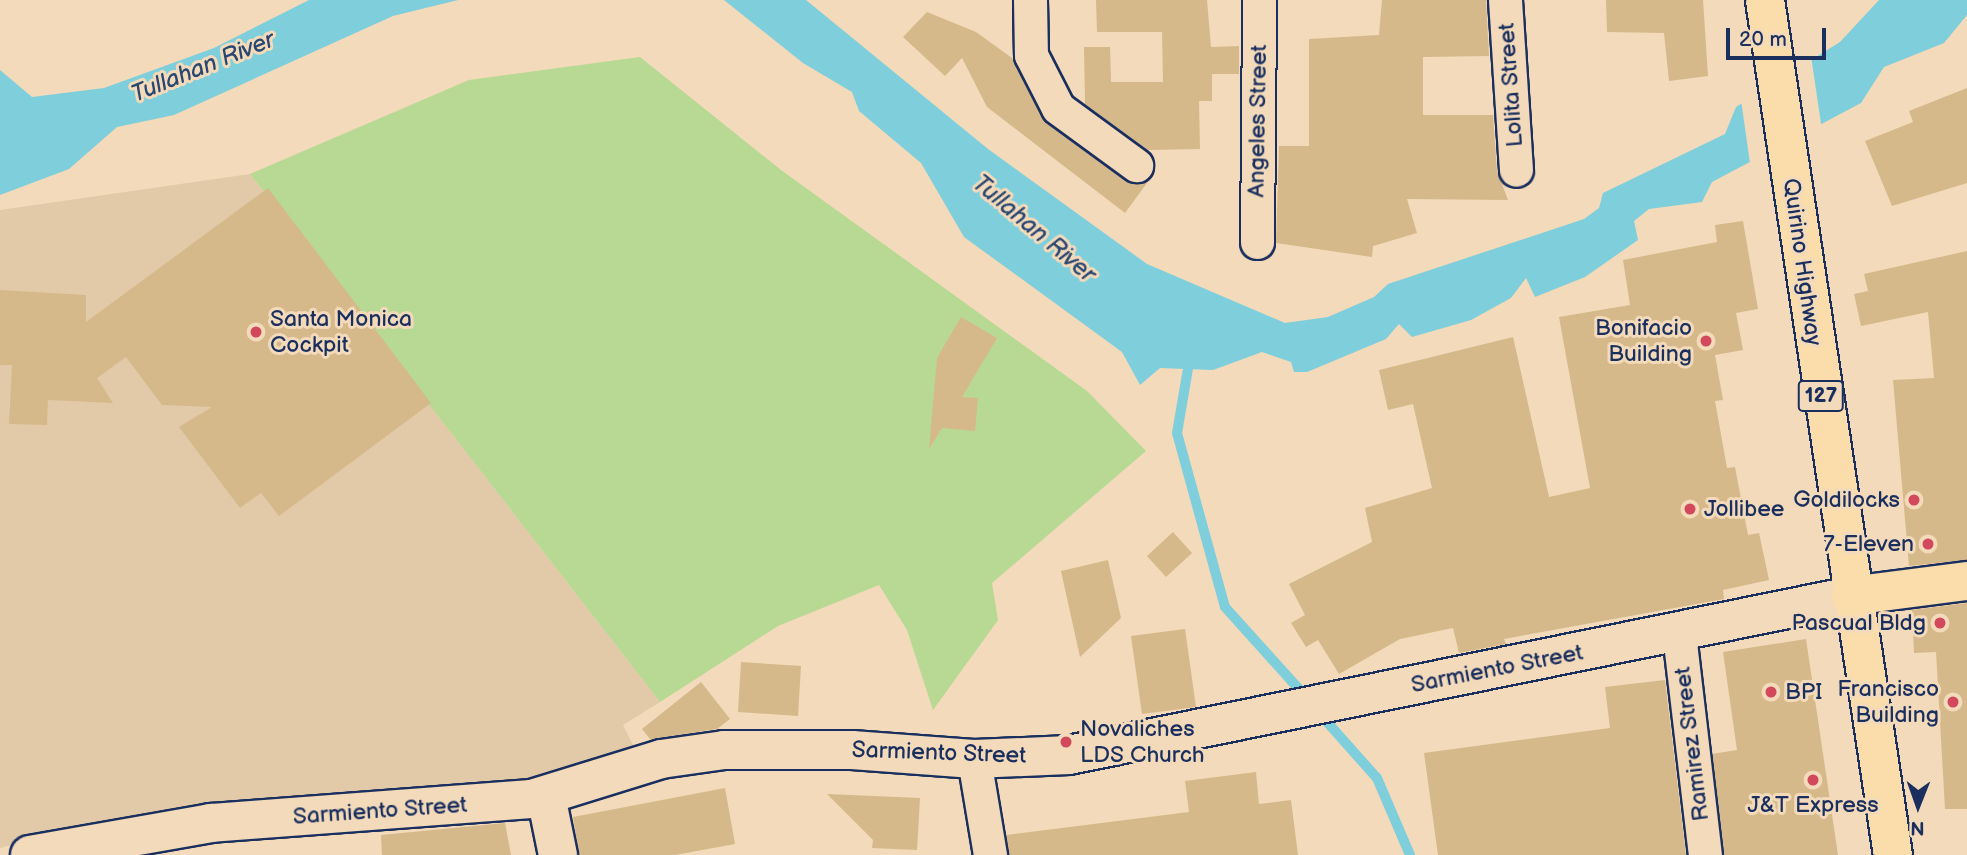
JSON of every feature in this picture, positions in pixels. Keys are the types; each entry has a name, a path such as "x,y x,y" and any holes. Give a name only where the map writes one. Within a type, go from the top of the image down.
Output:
{"main road":[{"name":"Quirino Highway","path":"1765,0 1851,596 1893,855"},
{"name":"Sarmiento Street","path":"1851,596 1967,581"}],"street":[{"path":"1030,0 1031,55 1058,108 1136,165"},
{"name":"Angeles Street","path":"1257,242 1259,0"},
{"name":"Lolita Street","path":"1505,0 1516,170"},
{"name":"Sarmiento Street","path":"30,855 197,825 546,796 661,759 724,750 852,750 974,759 1069,755 1679,634 1851,596"},
{"name":"Ramirez Street","path":"1679,634 1705,855"},
{"path":"974,759 990,855"},
{"path":"546,796 558,855"}],"shaded area":[{"path":"250,174 660,702 623,725 640,759 526,795 87,826 0,848 0,210"}],"green space":[{"path":"640,57 781,170 1087,391 1146,451 992,583 998,620 933,710 907,630 879,585 778,626 660,702 250,174 469,80"}],"water":[{"name":"Tullahan River","path":"309,0 458,0 393,16 174,115 117,127 69,169 0,195 0,70 32,97 104,88 214,48"},
{"name":"Tullahan River","path":"724,0 806,0 988,149 1147,264 1285,323 1328,317 1374,297 1388,284 1584,219 1599,208 1603,193 1725,134 1736,107 1840,42 1879,0 1967,0 1967,15 1944,43 1884,67 1861,103 1712,182 1702,202 1649,209 1634,221 1638,240 1585,277 1535,297 1526,278 1511,298 1471,320 1412,337 1399,324 1386,339 1307,372 1294,372 1291,362 1262,352 1213,370 1160,368 1140,385 1122,352 964,237 921,163 859,111 852,92 803,63"}],"pier":[{"path":"1811,56 1822,130 1751,170 1741,100"}],"building":[{"path":"1096,0 1207,0 1211,47 1239,46 1239,74 1212,74 1212,101 1199,101 1200,149 1148,150 1085,104 1084,47 1110,47 1111,82 1163,82 1162,32 1097,32"},
{"path":"1382,0 1486,0 1489,56 1423,57 1423,115 1493,115 1497,171 1508,200 1407,199 1417,233 1373,246 1372,257 1276,243 1279,146 1309,146 1309,39 1379,35"},
{"path":"1606,0 1703,0 1708,76 1669,81 1664,33 1607,32"},
{"path":"927,12 976,32 1012,58 1046,123 1125,181 1147,183 1125,213 987,107 962,58 945,76 903,37"},
{"path":"1967,88 1967,183 1892,206 1865,141 1913,122 1909,111"},
{"name":"Santa Monica Cockpit","path":"268,188 431,403 279,516 261,493 240,508 179,427 212,407 162,405 126,357 97,378 113,403 48,400 47,425 9,424 12,365 0,365 0,290 86,295 86,322"},
{"path":"1743,221 1758,309 1736,313 1743,350 1715,355 1723,400 1715,401 1727,468 1735,467 1748,535 1759,533 1769,580 1723,590 1724,599 1504,639 1506,644 1459,653 1453,628 1400,639 1339,674 1318,640 1306,647 1291,623 1305,615 1289,584 1372,542 1365,508 1432,488 1413,404 1388,410 1379,370 1513,337 1549,497 1590,488 1559,317 1630,305 1623,260 1717,242 1715,225"},
{"path":"1967,251 1967,560 1909,566 1893,380 1934,378 1928,312 1861,326 1854,294 1868,291 1864,274"},
{"path":"961,317 997,338 962,397 978,398 975,431 942,428 929,449 937,358"},
{"path":"1173,532 1192,553 1166,577 1147,556"},
{"path":"1108,560 1121,618 1080,657 1061,571"},
{"path":"1967,603 1967,809 1945,809 1936,652 1914,653 1912,610"},
{"path":"1185,629 1196,707 1142,714 1131,636"},
{"path":"1806,639 1838,855 1724,855 1712,754 1737,750 1723,652"},
{"path":"741,662 801,666 798,716 738,712"},
{"path":"1665,680 1686,855 1438,855 1424,753 1610,728 1605,687"},
{"path":"701,682 730,719 717,729 650,739 642,729"},
{"path":"1256,772 1259,804 1291,800 1298,855 1009,855 1006,835 1189,812 1185,781"},
{"path":"725,788 735,844 675,855 579,855 573,817"},
{"path":"827,794 920,798 917,850 872,848 873,840"},
{"path":"505,823 511,855 382,855 381,835"}],"waterway":[{"path":"1190,357 1177,433 1225,607 1305,696"},
{"path":"1319,713 1377,778 1410,855"}],"place":[{"name":"Santa Monica Cockpit","path":"256,332"},
{"name":"Bonifacio Building","path":"1706,341"},
{"name":"Goldilocks","path":"1914,500"},
{"name":"Jollibee","path":"1690,509"},
{"name":"7-Eleven","path":"1928,544"},
{"name":"Pascual Bldg","path":"1940,623"},
{"name":"BPI","path":"1771,692"},
{"name":"Francisco Building","path":"1953,702"},
{"name":"Novaliches LDS Church","path":"1066,742"},
{"name":"J&T Express","path":"1813,780"}]}
